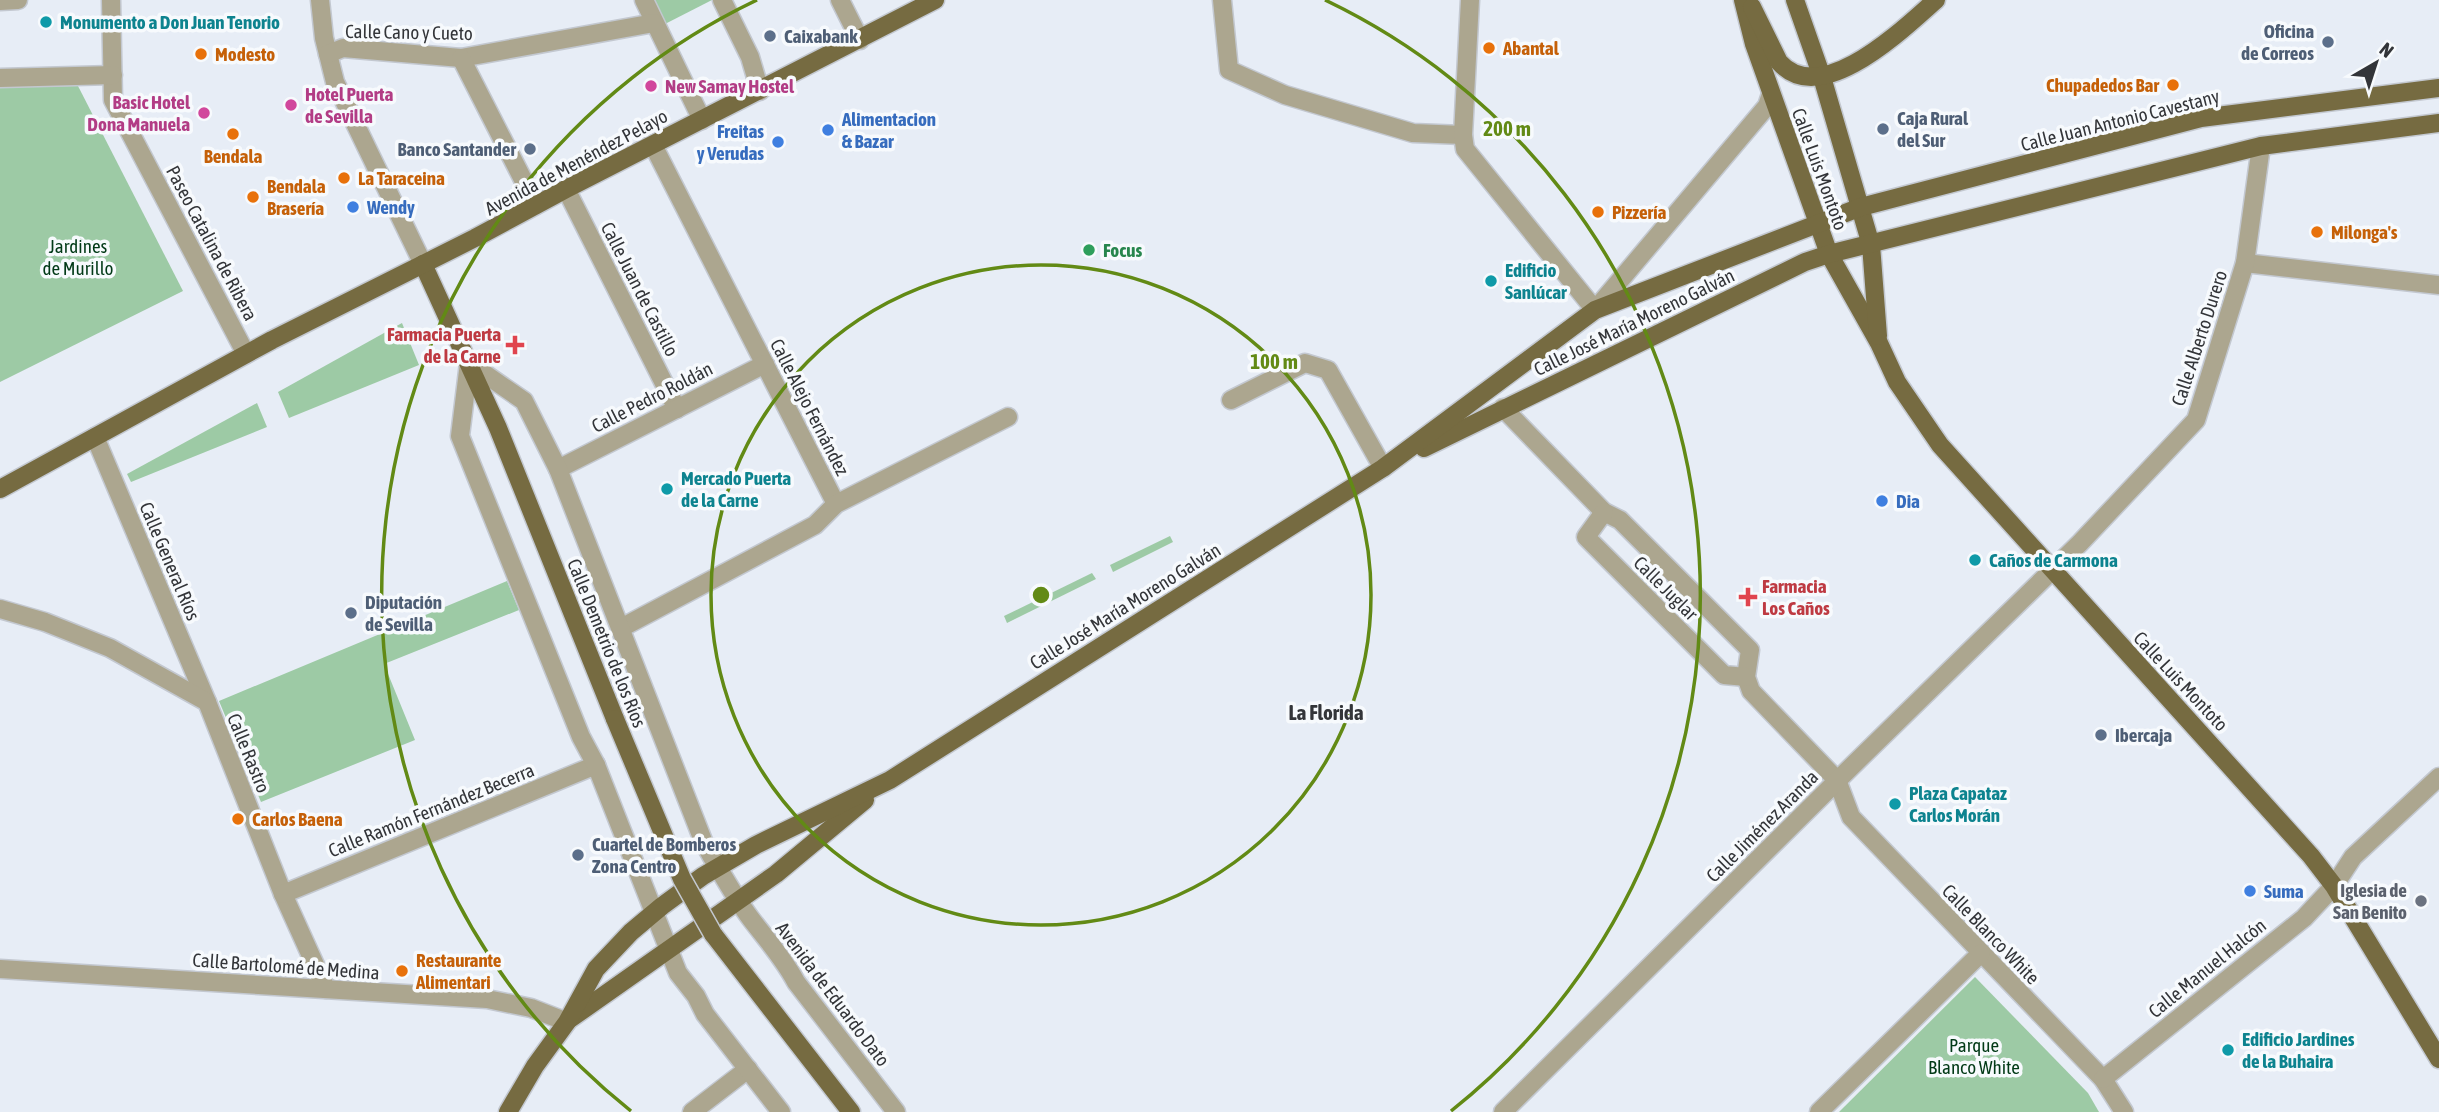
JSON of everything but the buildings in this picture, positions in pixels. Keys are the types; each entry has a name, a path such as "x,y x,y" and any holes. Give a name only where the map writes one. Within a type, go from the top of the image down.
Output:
{"main road":[{"name":"Avenida de Menéndez Pelayo","path":"246,354 935,0"},
{"name":"Calle Luis Montoto","path":"1743,0 1754,44 1829,254 1879,343 1897,382 1940,445 2311,856 2334,886 2439,1059"},
{"path":"1748,0 1785,69 1800,76 1822,77 1862,58 1936,0"},
{"name":"Calle Luis Montoto","path":"1795,0 1822,77 1871,245 1879,343"},
{"name":"Calle Juan Antonio Cavestany","path":"1817,223 1861,207 2201,118 2439,88"},
{"path":"1829,254 2261,146 2439,122"},
{"name":"Calle José María Moreno Galván","path":"567,1022 596,970 631,932 682,891 756,845 890,780 1383,468 1595,310 1817,223"},
{"name":"Calle José María Moreno Galván","path":"1383,468 1805,262 1829,254"},
{"name":"Calle Demetrio de los Ríos","path":"423,264 498,428 657,822 682,879 710,928"},
{"path":"0,489 246,354"},
{"name":"Calle José María Moreno Galván","path":"567,1022 670,949 710,928 738,901 776,874 890,780"},
{"path":"710,928 850,1112"},
{"path":"508,1112 535,1066 567,1022"}],"street":[{"path":"0,1 18,0"},
{"name":"Paseo Catalina de Ribera","path":"111,0 113,100 246,354"},
{"path":"320,0 335,82 423,264"},
{"path":"644,0 702,120"},
{"path":"722,0 750,57 760,91"},
{"path":"840,0 860,40"},
{"path":"1222,0 1229,70 1285,95 1413,133 1463,135"},
{"path":"1470,0 1463,135 1465,149 1595,310"},
{"name":"Calle Cano y Cueto","path":"328,54 343,48 461,58 654,23"},
{"path":"461,58 536,205"},
{"path":"0,78 113,75"},
{"name":"Calle José María Moreno Galván","path":"1595,310 1767,106 1771,94"},
{"name":"Calle Alejo Fernández","path":"621,628 816,525 836,504 653,145"},
{"name":"Calle Alberto Durero","path":"2051,570 2196,420 2245,263 2261,146"},
{"name":"Calle Juan de Castillo","path":"566,189 677,409"},
{"path":"2245,263 2439,285"},
{"path":"469,363 460,436 581,737 596,765 678,973 705,1013 781,1112"},
{"name":"Calle Demetrio de los Ríos","path":"469,363 523,401 558,468 704,843 738,901"},
{"path":"1231,400 1305,363 1328,369 1383,468"},
{"name":"Calle Pedro Roldán","path":"558,468 765,364"},
{"name":"Calle Juglar","path":"1503,408 1604,512 1620,520 1750,650 1746,677 1724,675 1586,537 1604,512"},
{"path":"836,504 1008,417"},
{"name":"Calle General Ríos","path":"95,437 207,702"},
{"name":"Calle Jiménez Aranda","path":"1503,1112 2051,570"},
{"name":"Calle Rastro","path":"0,609 45,622 110,648 207,702 283,894 326,989"},
{"path":"1746,677 1751,691 1837,780"},
{"name":"Calle Ramón Fernández Becerra","path":"283,894 596,765"},
{"name":"Calle Manuel Halcón","path":"2103,1079 2304,918 2334,886 2353,857 2439,777"},
{"name":"Calle Blanco White","path":"1837,780 1851,817 2103,1079 2124,1112"},
{"name":"Avenida de Eduardo Dato","path":"738,901 787,965 796,982 896,1112"},
{"path":"1818,1112 1981,953"},
{"path":"654,961 678,973"},
{"name":"Calle Bartolomé de Medina","path":"0,969 487,999 531,1009 567,1022"},
{"path":"692,1112 748,1069"}],"green space":[{"path":"654,0 712,0 665,24"},
{"name":"Jardines de Murillo","path":"78,86 183,291 0,382 0,87"},
{"path":"402,323 419,365 289,418 278,392"},
{"path":"257,403 267,427 131,482 127,474"},
{"path":"1170,536 1173,542 1113,572 1110,565"},
{"path":"1092,573 1096,579 1007,623 1004,616"},
{"path":"507,581 519,610 384,664 415,740 261,802 219,701"},
{"name":"Parque Blanco White","path":"1975,977 2088,1093 2099,1112 1839,1112"}],"place":[{"name":"Monumento a Don Juan Tenorio","path":"46,22"},
{"name":"Caixabank","path":"770,36"},
{"name":"Oficina de Correos","path":"2328,42"},
{"name":"Abantal","path":"1489,48"},
{"name":"Modesto","path":"201,54"},
{"name":"Chupadedos Bar","path":"2173,85"},
{"name":"New Samay Hostel","path":"651,86"},
{"name":"Hotel Puerta de Sevilla","path":"291,105"},
{"name":"Basic Hotel Dona Manuela","path":"204,113"},
{"name":"Caja Rural del Sur","path":"1883,129"},
{"name":"Alimentacion & Bazar","path":"828,130"},
{"name":"Bendala","path":"233,134"},
{"name":"Freitas y Verudas","path":"778,142"},
{"name":"Banco Santander","path":"530,149"},
{"name":"La Taraceina","path":"344,178"},
{"name":"Bendala Brasería","path":"253,197"},
{"name":"Wendy","path":"353,207"},
{"name":"Pizzería","path":"1598,212"},
{"name":"Milonga's","path":"2317,232"},
{"name":"Focus","path":"1089,250"},
{"name":"Edificio Sanlúcar","path":"1491,281"},
{"name":"Farmacia Puerta de la Carne","path":"515,345"},
{"name":"Mercado Puerta de la Carne","path":"667,489"},
{"name":"Dia","path":"1882,501"},
{"name":"Caños de Carmona","path":"1975,560"},
{"name":"Farmacia Los Caños","path":"1748,597"},
{"name":"Diputación de Sevilla","path":"351,613"},
{"name":"Ibercaja","path":"2101,735"},
{"name":"Plaza Capataz Carlos Morán","path":"1895,804"},
{"name":"Carlos Baena","path":"238,819"},
{"name":"Cuartel de Bomberos Zona Centro","path":"578,855"},
{"name":"Suma","path":"2250,891"},
{"name":"Iglesia de San Benito","path":"2421,901"},
{"name":"Restaurante Alimentari","path":"402,971"},
{"name":"Edificio Jardines de la Buhaira","path":"2228,1050"}],"district":[{"name":"La Florida","path":"1326,713"}]}
